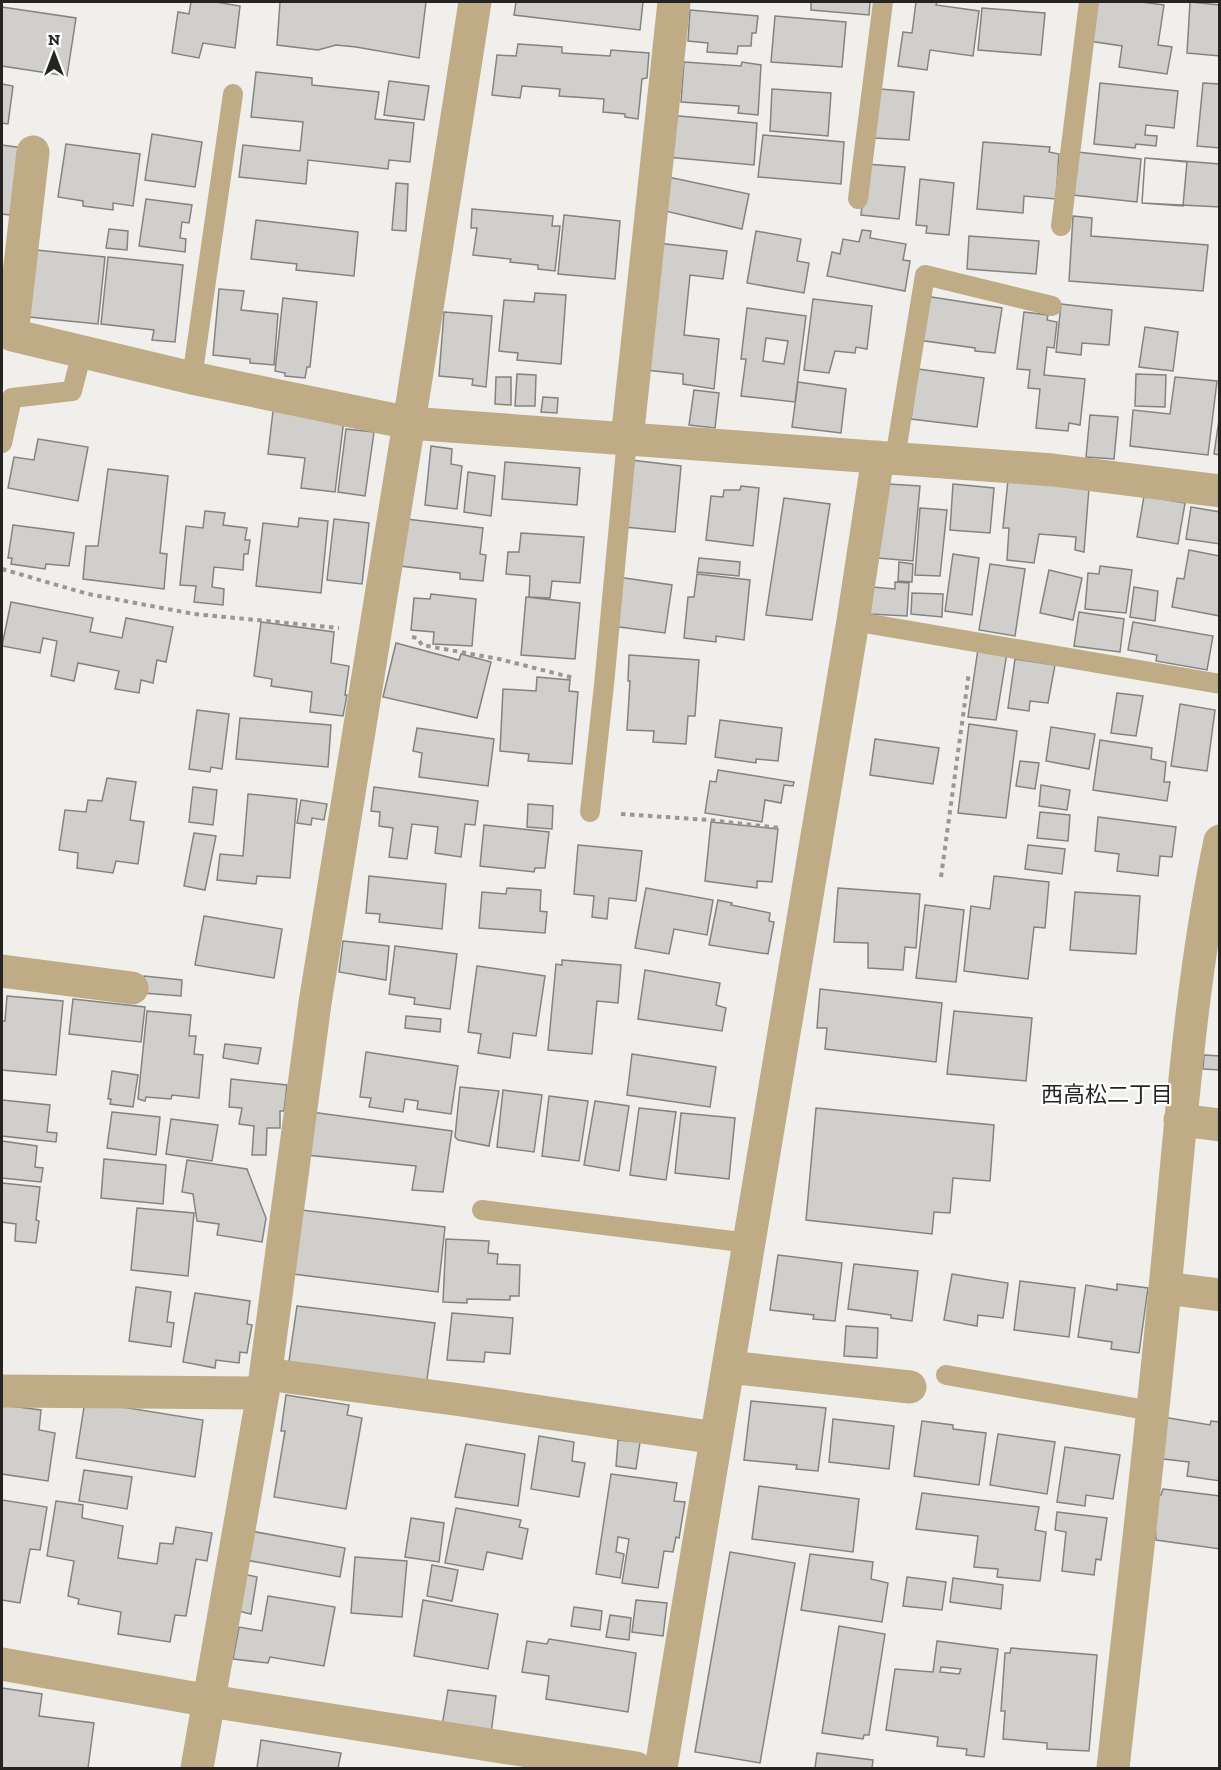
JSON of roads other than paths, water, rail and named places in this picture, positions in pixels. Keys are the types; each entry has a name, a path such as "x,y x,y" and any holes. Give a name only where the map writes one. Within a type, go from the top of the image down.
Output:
{"street":[{"path":"197,1768 264,1383 315,1003 475,2"},
{"path":"627,439 674,2"},
{"path":"33,152 12,335 192,378 409,423 1053,470 1220,491"},
{"path":"661,1768 853,621 887,458"},
{"path":"1113,1768 1166,1288 1180,1120 1209,892 1220,841"},
{"path":"2,971 132,988"},
{"path":"1180,1120 1220,1125"},
{"path":"1166,1288 1220,1295"},
{"path":"728,1367 910,1387"},
{"path":"2,1391 264,1383 461,1400 716,1438"},
{"path":"2,1664 210,1701 636,1768"}],"lane":[{"path":"858,199 884,2"},
{"path":"1061,226 1089,2"},
{"path":"192,378 233,94"},
{"path":"887,458 925,275 1052,306"},
{"path":"2,443 12,398 72,391 82,352"},
{"path":"590,812 627,439"},
{"path":"853,621 1220,684"},
{"path":"482,1210 748,1243"},
{"path":"946,1375 1152,1411"}],"district":[{"name":"西高松二丁目","path":"1107,1094"}]}
